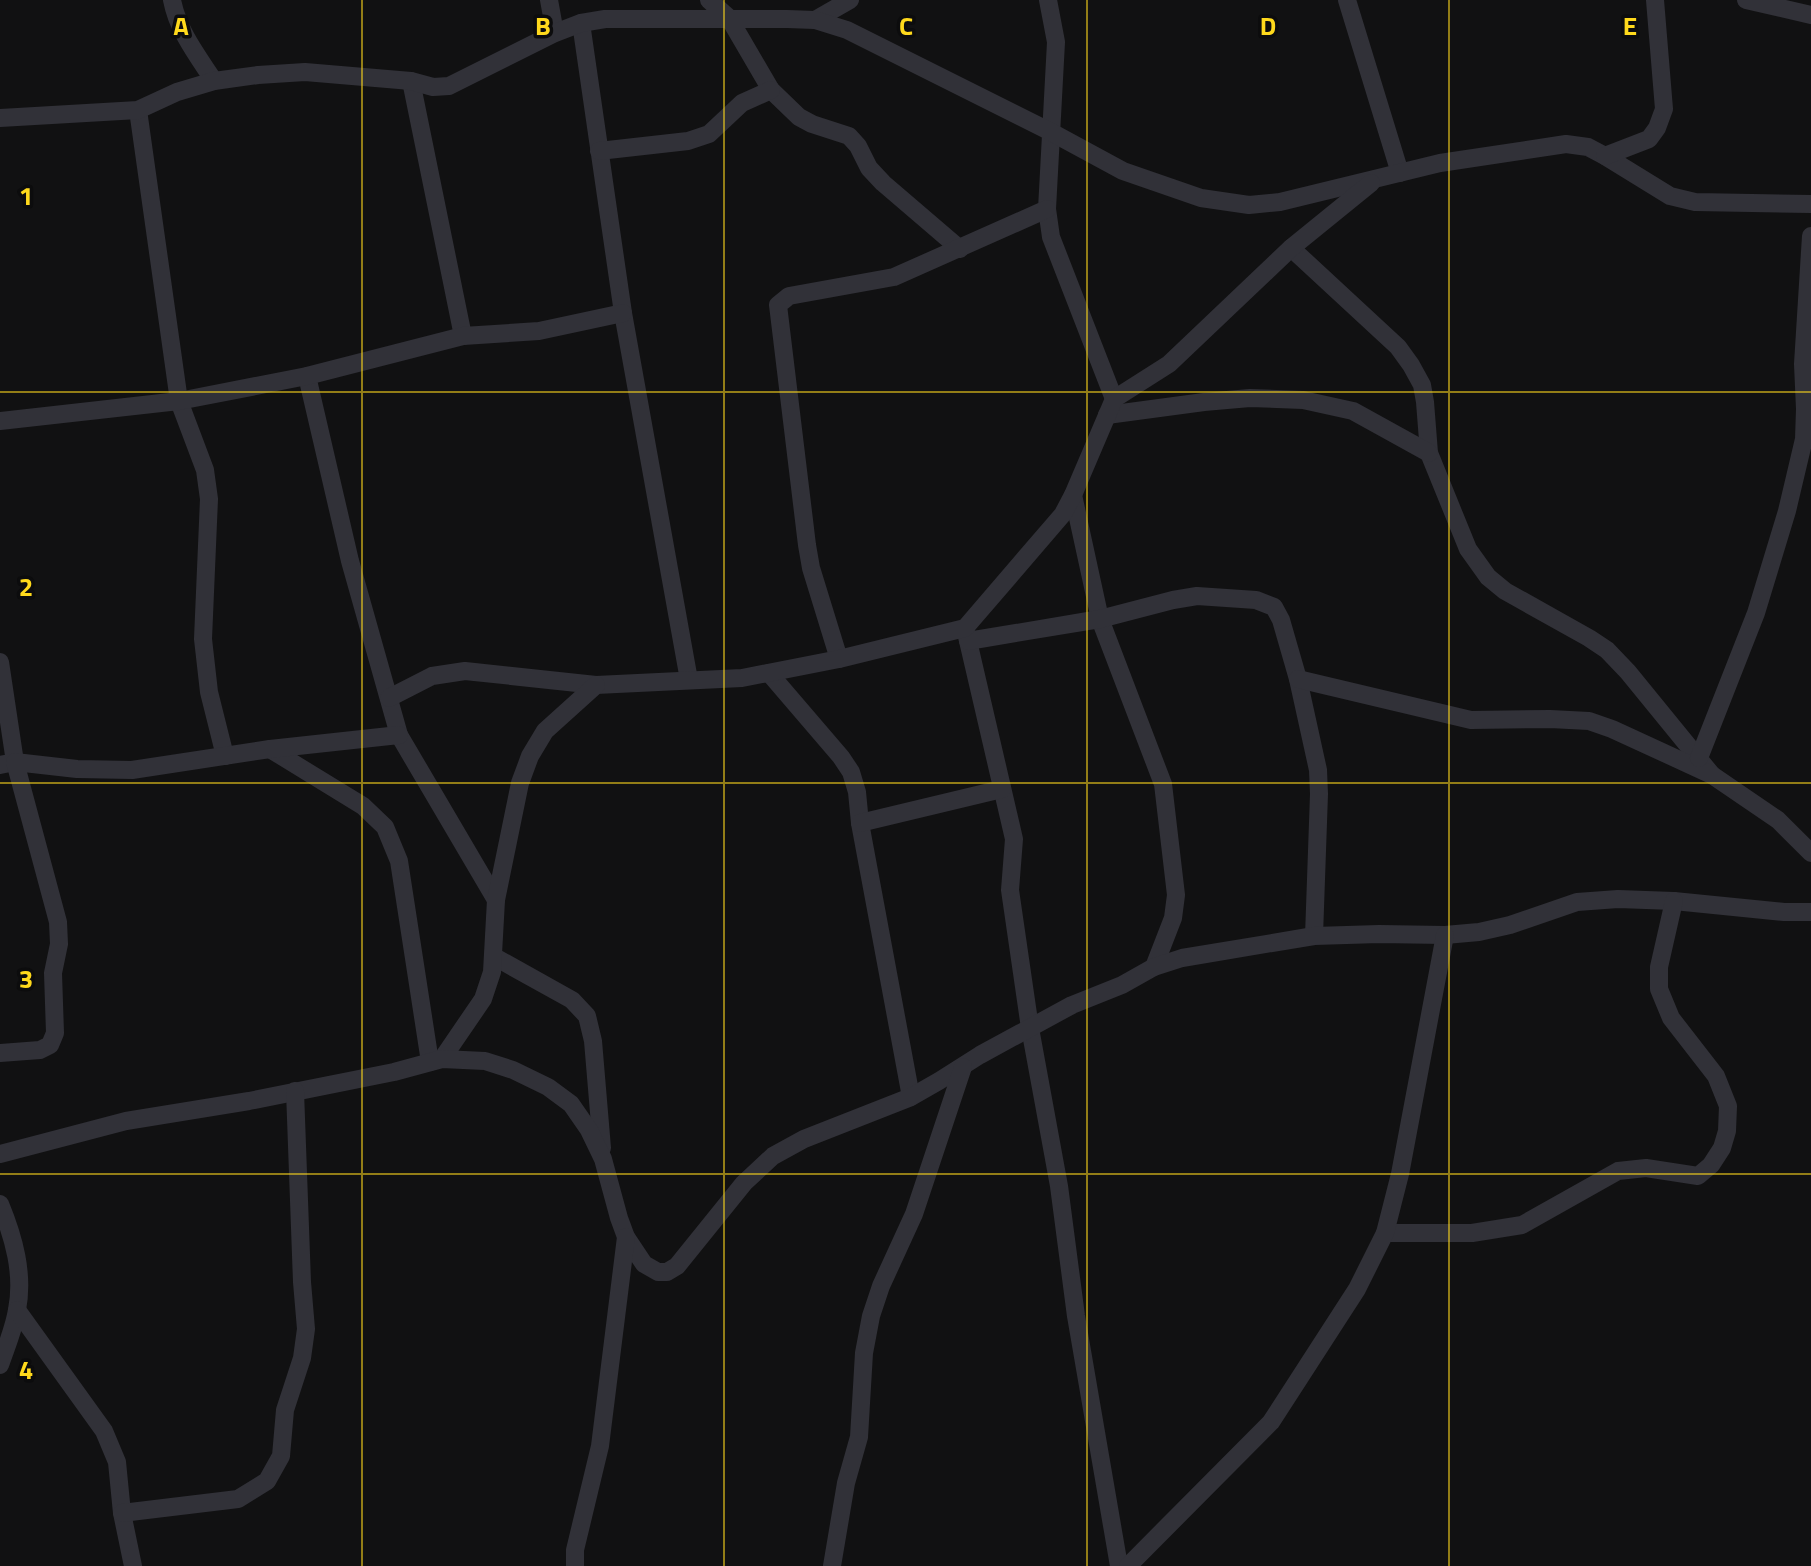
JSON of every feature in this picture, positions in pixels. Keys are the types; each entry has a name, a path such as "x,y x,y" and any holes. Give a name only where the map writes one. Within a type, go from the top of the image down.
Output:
{"street":[{"path":"172,0 182,31 214,81"},
{"path":"549,0 555,33"},
{"path":"709,0 729,18 771,90 799,117 849,136 869,168 883,183 960,249"},
{"path":"815,20 850,0"},
{"path":"1048,0 1056,42 1047,209 1051,237 1111,407"},
{"path":"1347,0 1400,173"},
{"path":"1605,156 1649,139 1664,109 1655,0"},
{"path":"1746,0 1784,4 1811,15"},
{"path":"0,118 138,110 177,92 214,81 258,75 305,72 411,81 433,87 449,86 555,33 581,23 605,19 815,20 847,30 1123,171 1201,198 1249,205 1280,202 1440,163 1566,144 1588,147 1670,196 1695,202 1811,204"},
{"path":"581,23 623,313 689,680"},
{"path":"411,81 463,336"},
{"path":"599,151 688,141 709,134 742,103 771,90"},
{"path":"138,110 179,401 205,470 209,499 203,639 209,692 225,756"},
{"path":"966,635 1063,514 1111,407 1169,364 1291,248 1376,178"},
{"path":"839,659 807,545 778,305 789,296 894,277 1047,209"},
{"path":"1699,758 1756,613 1787,511 1804,439 1803,364 1811,236"},
{"path":"1291,248 1398,347 1411,365 1422,385 1429,453 1468,549 1488,577 1505,591 1607,650 1712,775"},
{"path":"0,421 179,401 307,376 463,336 539,331 623,313"},
{"path":"307,376 350,561 399,735 496,900"},
{"path":"1111,407 1250,398 1303,400 1353,411 1429,453"},
{"path":"1073,495 1100,619 1163,784 1176,895 1173,918 1154,967"},
{"path":"389,698 432,676 465,671 596,685 742,678 966,635 1100,619 1197,596 1256,600 1274,607 1281,620 1318,770 1314,936"},
{"path":"966,635 1014,839 1010,890 1030,1028 1059,1186 1076,1316 1119,1566"},
{"path":"0,662 7,764 58,922 59,944 53,973 55,1033 50,1045 40,1050 0,1053"},
{"path":"769,673 851,772 911,1097"},
{"path":"1298,679 1471,720 1589,721 1712,775 1778,820 1811,853"},
{"path":"436,1060 483,999 492,972 496,900 520,783 530,756 545,731 596,685"},
{"path":"7,764 132,770 270,749 399,735"},
{"path":"270,749 363,806 385,827 399,861 436,1060"},
{"path":"860,823 1002,789"},
{"path":"0,1154 126,1121 249,1101 394,1072 436,1060 459,1058 485,1061 548,1087 571,1104 589,1130 603,1159 626,1237 644,1264 658,1272 667,1272 677,1266 744,1183 773,1156 804,1139 911,1097 1072,1005 1122,985 1154,967 1182,958 1314,936 1479,932 1577,902 1618,899 1811,912"},
{"path":"1385,1233 1472,1233 1522,1225 1618,1171 1646,1168 1698,1176 1711,1165 1722,1148 1727,1131 1728,1106 1716,1076 1671,1018 1659,989 1659,967 1674,901"},
{"path":"1128,1566 1271,1422 1357,1289 1385,1233 1400,1174 1445,935"},
{"path":"493,956 572,1000 587,1016 593,1041 603,1159"},
{"path":"832,1566 846,1483 859,1437 864,1353 871,1316 881,1286 914,1214 963,1067"},
{"path":"122,1513 238,1499 267,1481 281,1456 285,1410 302,1358 306,1329 295,1091"},
{"path":"0,1204 13,1237 18,1270 17,1310 0,1365"},
{"path":"575,1566 575,1550 600,1446 626,1237"},
{"path":"17,1310 104,1431 117,1462 122,1513 133,1566"}]}
